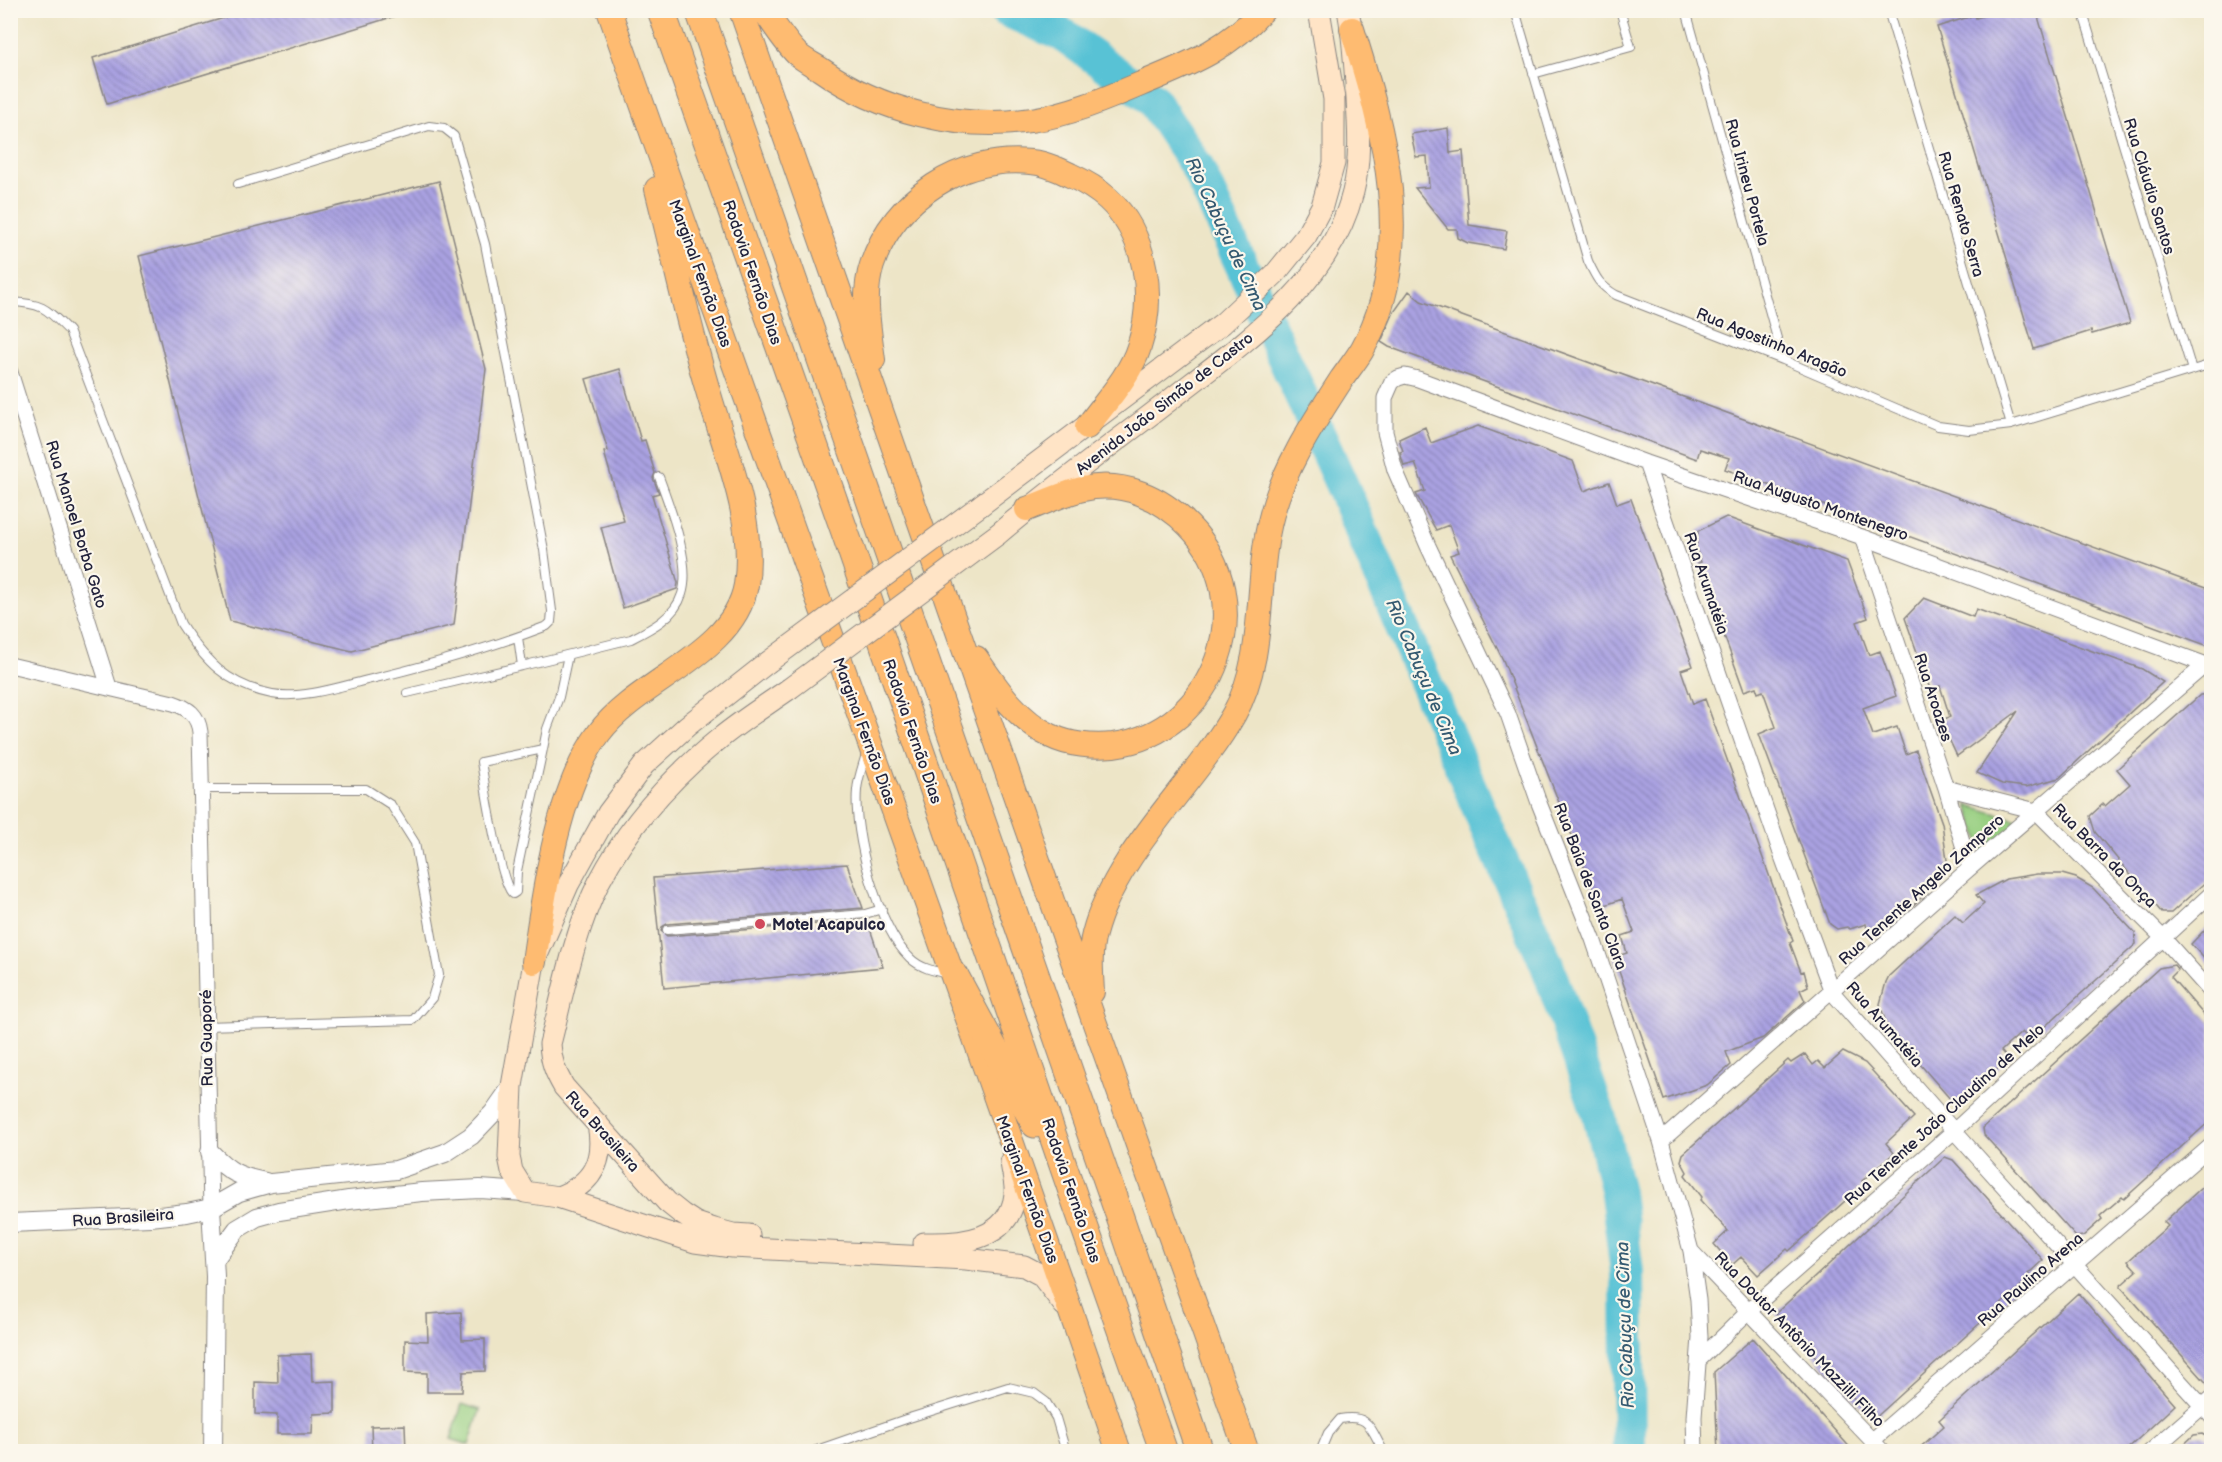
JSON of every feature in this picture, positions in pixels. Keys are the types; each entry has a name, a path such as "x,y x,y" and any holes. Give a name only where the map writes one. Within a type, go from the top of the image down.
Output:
{"highway":[{"name":"Marginal Fernão Dias","path":"609,10 955,976 1119,1452"},
{"name":"Rodovia Fernão Dias","path":"661,10 851,549 1164,1452"},
{"path":"699,10 1200,1452"},
{"path":"741,10 878,407 1247,1452"},
{"path":"764,10 797,54 843,86 894,106 932,117 997,123 1033,120 1090,105 1175,70 1225,45 1263,10"},
{"path":"1093,1018 1090,960 1094,935 1104,906 1124,868 1213,748 1236,712 1254,657 1271,516 1285,475 1314,422 1361,352 1388,285 1391,223 1384,141 1350,20"},
{"path":"534,962 546,877 567,803 581,764 599,733 616,714 720,635 735,612 746,587 748,547 741,507 731,463 707,390 655,180 659,154"},
{"path":"878,407 867,307 872,265 889,231 901,213 920,194 943,179 976,166 1033,162 1056,169 1086,183 1109,199 1129,226 1142,253 1147,284 1146,320 1139,349 1128,371 1087,427"},
{"path":"958,633 996,687 1025,719 1050,736 1096,747 1123,744 1150,735 1168,724 1196,699 1212,673 1224,636 1226,611 1222,585 1216,566 1199,536 1177,513 1153,498 1130,489 1105,485 1082,489 1028,509"},
{"path":"955,976 1075,1200"}],"main road":[{"name":"Avenida João Simão de Castro","path":"767,663 1087,427 1223,323 1275,274 1306,236 1322,206 1334,163 1336,130 1334,99 1319,10"},
{"name":"Avenida João Simão de Castro","path":"789,689 998,534 1232,352 1290,300 1328,252 1344,219 1353,192 1358,165 1358,119 1350,20"},
{"name":"Rua Brasileira","path":"512,1086 534,962 568,885 608,813 644,765 687,726 767,663"},
{"name":"Rua Brasileira","path":"789,689 720,738 675,777 633,827 599,883 572,957 550,1044 551,1059 556,1074 576,1102 667,1202 682,1214 706,1227 733,1234 947,1244 966,1242 988,1234 1005,1219 1011,1210 1015,1193 1004,1123"},
{"path":"512,1086 509,1157 512,1171 525,1192 558,1197 664,1233 711,1245 966,1259 1024,1266 1041,1275 1074,1319"},
{"path":"558,1197 573,1192 594,1170 600,1155 601,1139 598,1124"}],"street":[{"name":"Rua Manoel Borba Gato","path":"10,372 109,687"},
{"name":"Rua Baia de Santa Clara","path":"1418,380 1405,376 1398,378 1392,382 1385,398 1385,432 1395,470 1428,546 1508,714 1539,803 1593,939 1661,1141 1690,1251 1698,1300 1699,1360 1695,1452"},
{"name":"Rua Augusto Montenegro","path":"1418,380 1646,463 1862,537 2208,666"},
{"name":"Rua Arumatéia","path":"1646,463 1783,859 1832,992 2074,1264 2208,1408"},
{"name":"Rua Aroazes","path":"1862,537 1946,788 1970,868"},
{"name":"Rua Guaporé","path":"10,665 109,687 183,707 196,718 200,732 206,1026 214,1259 213,1452"},
{"name":"Rua Tenente Angelo Zampero","path":"1661,1141 1970,868 2208,666"},
{"name":"Rua Barra da Onça","path":"1946,788 2036,811 2163,938 2211,993"},
{"name":"Rua Tenente João Claudino de Melo","path":"1699,1360 1749,1311 1954,1131 2211,893"},
{"name":"Rua Brasileira","path":"10,1223 150,1217 211,1208 239,1192 271,1183 396,1170 446,1153 478,1129 493,1113 512,1086"},
{"name":"Rua Paulino Arena","path":"1878,1446 2074,1264 2211,1145"},
{"path":"210,1152 233,1173 243,1178 271,1183"},
{"path":"214,1259 237,1229 257,1217 279,1211 422,1192 480,1189 525,1192"},
{"name":"Rua Doutor Antônio Mazzilli Filho","path":"1690,1251 1878,1446"},
{"path":"2150,1452 2208,1408"}],"lane":[{"name":"Rua Agostinho Aragão","path":"1515,10 1580,239 1596,278 1603,288 1616,295 1783,360 1938,426 1969,430 2011,424 2211,364"},
{"path":"1533,74 1631,48 1620,10"},
{"name":"Rua Irineu Portela","path":"1686,10 1783,360"},
{"name":"Rua Renato Serra","path":"1888,10 2011,424"},
{"name":"Rua Cláudio Santos","path":"2082,10 2192,370"},
{"path":"10,302 31,303 48,309 69,331 181,624 214,667 240,683 274,694 315,693 459,657 547,626 551,622 552,611 544,550 485,244 454,136 444,128 429,126 238,184"},
{"path":"407,693 632,639 647,632 670,613 682,594 685,574 669,506 659,477"},
{"path":"518,637 522,666"},
{"path":"543,749 481,762 504,874 513,894 516,892 517,871 543,749 559,698 568,655"},
{"path":"869,741 857,789 859,832 868,876 894,936 910,958 926,968 955,976"},
{"path":"201,789 366,789 391,805 415,843 439,975 432,998 413,1020 206,1026"},
{"path":"666,930 865,914 882,909"},
{"path":"812,1452 1008,1387 1034,1393 1046,1402 1056,1418 1066,1452"},
{"path":"1320,1452 1329,1433 1340,1419 1354,1417 1366,1422 1384,1452"}],"green space":[{"path":"1968,805 2020,821 1984,857"},
{"path":"462,1404 480,1410 469,1445 451,1439"}],"building":[{"path":"250,10 401,10 402,14 107,104 93,58"},
{"path":"2002,10 2036,10 2130,323 2092,334 2091,331 2034,349 1937,27 1975,15 1976,18"},
{"path":"1448,128 1450,153 1463,151 1469,225 1507,231 1504,249 1468,243 1458,238 1457,229 1448,229 1415,188 1429,187 1427,156 1416,157 1411,134"},
{"path":"439,181 486,369 454,625 352,651 230,621 139,256"},
{"path":"1409,291 1421,301 2211,590 2211,647 1725,469 1729,458 1700,449 1697,459 1389,347 1381,342 1394,312"},
{"path":"620,369 641,441 645,440 655,473 653,478 659,493 652,495 678,583 677,589 623,608 601,527 624,521 604,452 608,451 586,379"},
{"path":"1478,426 1573,461 1584,491 1609,482 1617,504 1631,499 1693,666 1681,670 1693,704 1705,699 1793,941 1790,943 1801,972 1804,971 1808,986 1800,990 1805,1001 1763,1038 1726,1052 1731,1065 1707,1085 1664,1100 1614,957 1627,953 1622,936 1634,932 1622,899 1600,907 1503,660 1450,555 1459,552 1449,525 1436,530 1416,494 1425,491 1415,463 1404,466 1400,452 1403,451 1399,439 1425,427 1431,443"},
{"path":"1726,517 1847,561 1868,618 1857,622 1869,655 1880,651 1896,696 1863,708 1873,735 1897,727 1906,754 1916,750 1942,823 1948,868 1895,922 1868,933 1866,924 1850,929 1847,927 1837,929 1830,924 1759,734 1776,727 1763,691 1758,693 1756,687 1744,691 1698,563 1701,562 1696,549 1698,531"},
{"path":"1924,598 1973,617 1976,609 2142,669 2163,682 2059,778 2026,787 2002,784 1977,773 2018,711 1957,756 1940,720 1950,717 1940,686 1930,689 1905,618"},
{"path":"2211,694 2211,877 2171,913 2162,913 2095,832 2090,816 2130,784 2117,769 2200,695"},
{"path":"847,864 863,908 667,924 662,927 661,931 667,936 867,920 883,967 664,988 653,878"},
{"path":"2037,874 2062,874 2076,878 2093,888 2135,933 2136,944 2030,1040 2022,1032 2001,1051 2008,1059 1957,1107 1887,1026 1880,1004 1886,982 1889,976 1955,915 1963,923 1984,904 1976,895 2006,879"},
{"path":"2211,923 2211,966 2191,944"},
{"path":"2174,965 2178,970 2171,977 2211,1023 2211,1120 2124,1199 2122,1197 2100,1216 2102,1219 2083,1236 2076,1237 1984,1135 1983,1128 2159,968"},
{"path":"1843,1052 1865,1063 1914,1117 1886,1143 1894,1153 1862,1181 1864,1184 1789,1251 1787,1249 1758,1275 1741,1257 1732,1265 1714,1244 1728,1231 1700,1200 1702,1197 1685,1175 1687,1172 1681,1161 1683,1154 1788,1060 1791,1063 1805,1054 1813,1065 1818,1061 1825,1068"},
{"path":"1945,1157 1953,1160 2043,1260 2028,1274 2031,1277 1873,1420 1776,1313"},
{"path":"2211,1179 2211,1388 2120,1286 2137,1271 2128,1261 2168,1226 2164,1222"},
{"path":"2078,1293 2175,1405 2124,1452 1915,1452 1944,1426 1939,1420"},
{"path":"461,1312 462,1340 485,1339 485,1371 463,1372 462,1392 427,1392 427,1373 405,1372 405,1340 428,1341 427,1314"},
{"path":"1753,1338 1854,1452 1718,1452 1714,1372"},
{"path":"311,1354 312,1382 335,1381 335,1413 313,1414 312,1434 277,1434 277,1415 255,1414 255,1382 278,1383 277,1355"},
{"path":"405,1425 406,1452 372,1452 371,1426"},
{"path":"2202,1434 2211,1439 2211,1452 2176,1452 2194,1435"}],"waterway":[{"name":"Rio Cabuçu de Cima","path":"1006,10 1065,36 1152,99 1197,167 1344,490 1547,965 1599,1115 1617,1193 1627,1272 1629,1452"}],"place":[{"name":"Motel Acapulco","path":"760,924"}]}
